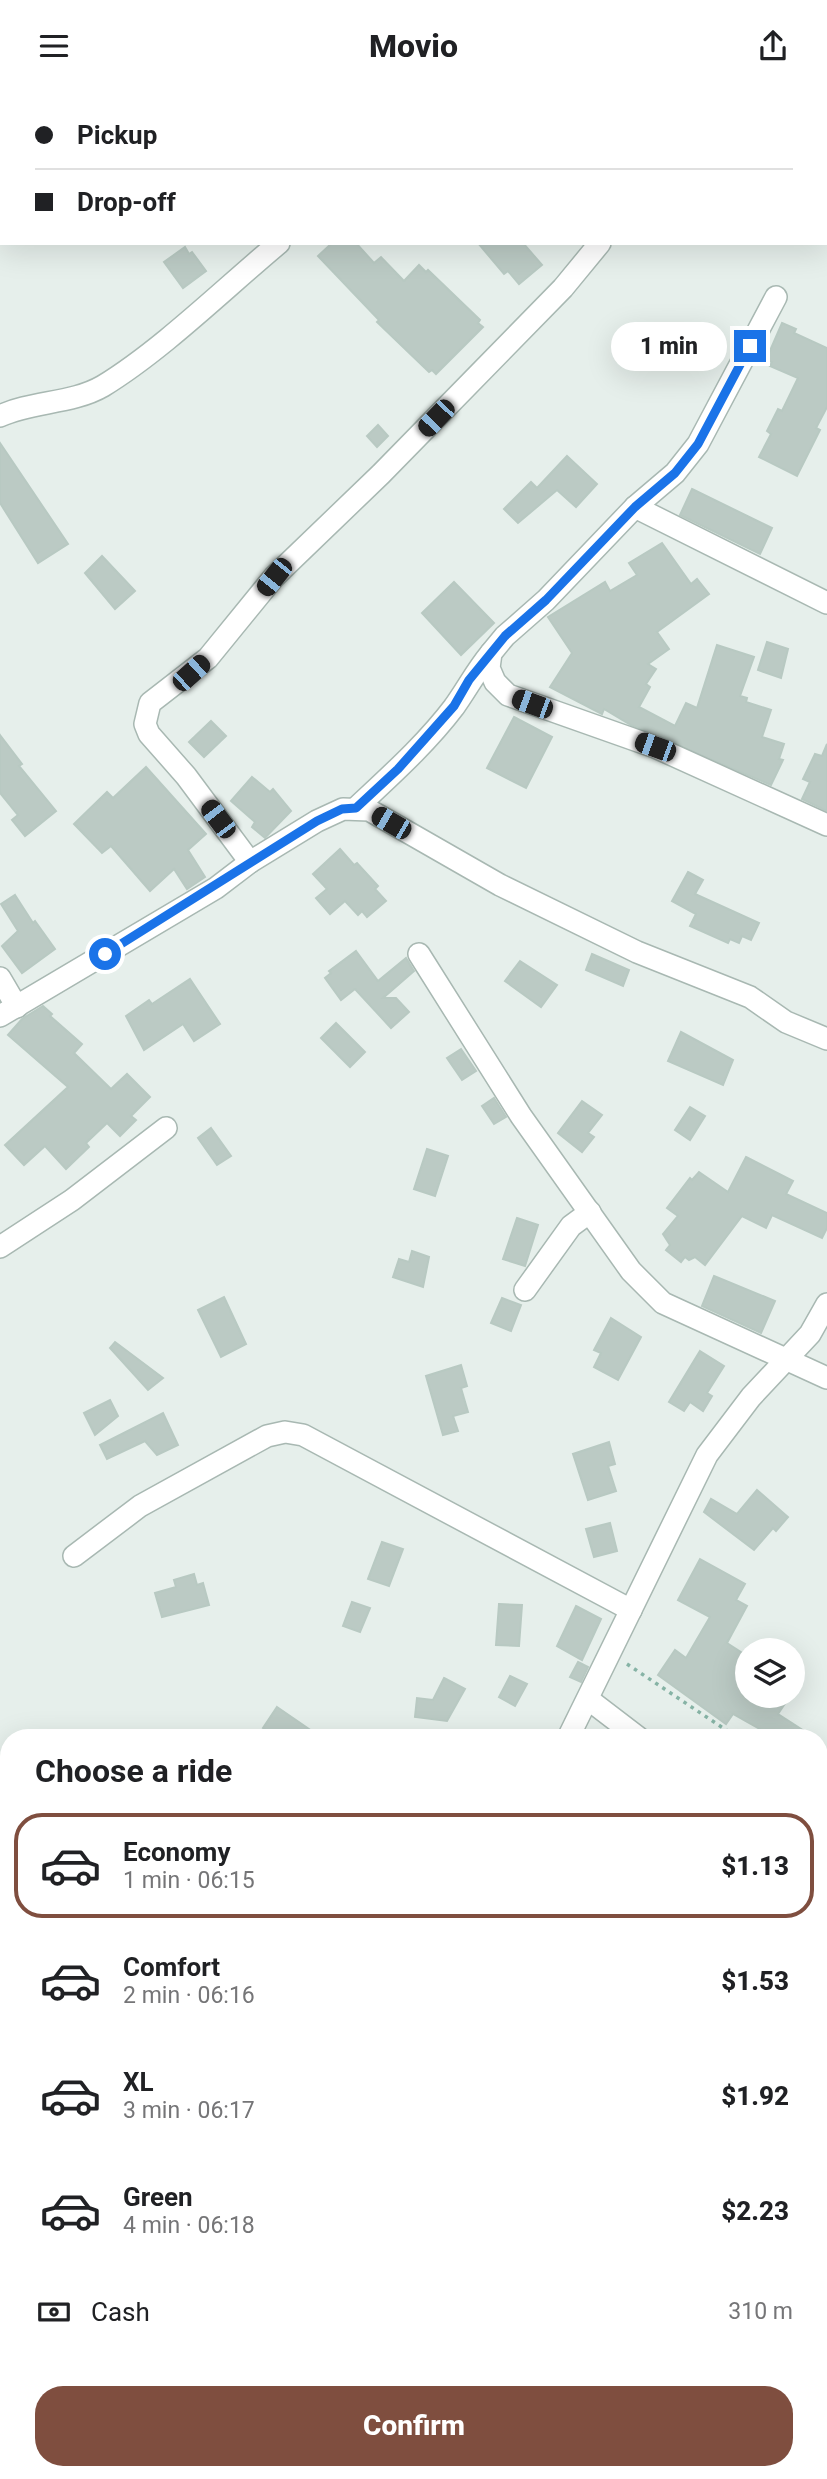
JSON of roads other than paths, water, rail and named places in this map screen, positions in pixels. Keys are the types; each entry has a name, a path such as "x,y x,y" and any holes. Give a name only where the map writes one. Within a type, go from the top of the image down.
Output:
{"street":[{"path":"0,416 71,398 101,387 139,360 277,245"},
{"path":"250,862 186,776 149,734 145,724 150,703 208,659 274,577 382,474 563,288 598,245"},
{"path":"356,808 398,769 454,706 469,680 491,653 635,507 675,473 698,444 776,297"},
{"path":"635,507 827,603"},
{"path":"491,653 489,668 495,682 508,695 655,747 827,825"},
{"path":"0,978 9,1011 215,888 250,862 317,821 342,809 356,808 369,810 500,885 637,952 750,997 786,1022 827,1039"},
{"path":"419,954 520,1116 631,1271 663,1303 827,1378"},
{"path":"0,1247 72,1200 166,1128"},
{"path":"525,1290 570,1226 590,1212"},
{"path":"573,1729 707,1455 751,1397 810,1334 827,1304"},
{"path":"74,1556 140,1506 267,1436 285,1432 303,1435 631,1610"},
{"path":"588,1699 627,1729"}]}
